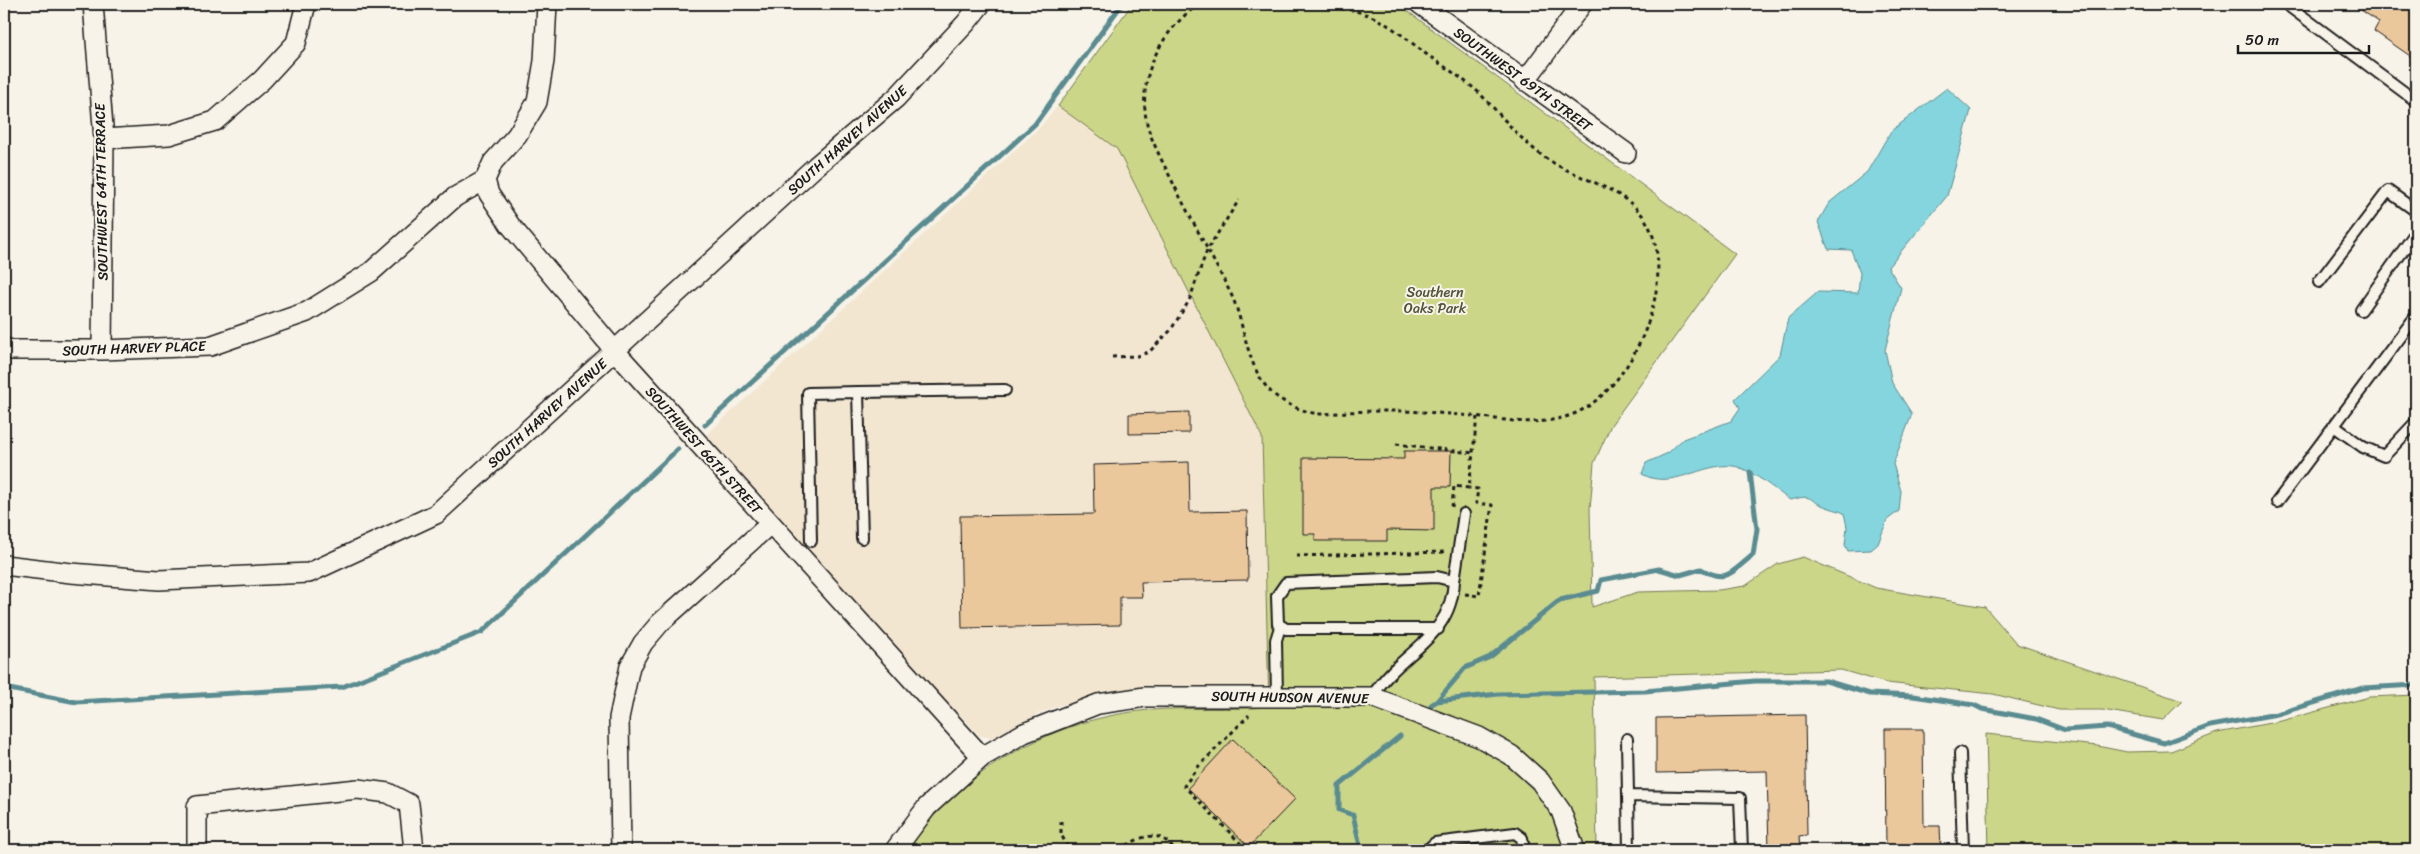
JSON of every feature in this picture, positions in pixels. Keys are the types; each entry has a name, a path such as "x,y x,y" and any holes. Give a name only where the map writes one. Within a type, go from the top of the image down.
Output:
{"street":[{"name":"SOUTHWEST 64TH TERRACE","path":"93,4 104,139 102,350"},
{"path":"104,139 169,135 216,121 262,80 296,43 306,4"},
{"path":"485,180 493,162 517,135 536,102 544,61 547,4"},
{"name":"SOUTH HARVEY AVENUE","path":"4,565 71,573 159,580 309,574 436,514 809,173 896,98 966,23 981,4"},
{"name":"SOUTHWEST 69TH STREET","path":"1420,4 1626,153"},
{"path":"1525,81 1582,4"},
{"name":"SOUTH HARVEY PLACE","path":"4,348 12,350 102,350 210,346 307,312 371,272 455,197 485,180"},
{"name":"SOUTHWEST 66TH STREET","path":"485,180 489,194 510,225 615,351 982,757"},
{"path":"621,850 619,718 630,666 643,643 660,622 770,524"},
{"name":"SOUTH HUDSON AVENUE","path":"982,757 1024,734 1098,704 1145,697 1372,697 1479,737 1512,755 1540,781 1561,811 1575,850"},
{"path":"895,850 902,838 928,807 982,757"},
{"path":"197,850 197,806 358,789 388,793 409,804 414,850"}],"lane":[{"path":"2286,4 2416,100"},
{"path":"2319,282 2388,192 2416,211"},
{"path":"2361,310 2416,232"},
{"path":"2277,502 2416,316"},
{"path":"811,541 808,393 1005,390"},
{"path":"858,392 862,538"},
{"path":"2334,426 2363,447 2384,456 2416,422"},
{"path":"1372,697 1381,683 1438,629 1446,618 1454,581 1464,514"},
{"path":"1277,696 1276,640 1280,627 1277,596 1286,583 1437,577 1454,581"},
{"path":"1280,627 1286,629 1438,629"},
{"path":"1628,739 1629,850"},
{"path":"1960,753 1962,850"},
{"path":"1628,796 1740,798 1742,850"},
{"path":"1427,850 1435,843 1515,833 1522,838 1524,850"}],"path":[{"path":"1199,4 1180,20 1157,50 1150,67 1145,103 1146,118 1153,140 1239,312 1254,366 1264,383 1278,398 1294,407 1317,414 1398,411 1477,416 1518,423 1539,423 1567,417 1585,409 1599,398 1626,366 1640,342 1648,322 1659,273 1658,254 1654,234 1642,214 1627,199 1568,173 1544,157 1523,140 1472,88 1386,24 1350,9 1299,4"},
{"path":"1112,357 1137,356 1149,352 1170,330 1189,301 1208,250 1239,200"},
{"path":"1451,514 1454,486 1469,488 1477,416"},
{"path":"1396,444 1473,454"},
{"path":"1296,556 1446,552 1447,543"},
{"path":"1247,850 1184,786 1198,767 1254,709"},
{"path":"1061,821 1061,834 1069,850"},
{"path":"1120,850 1128,843 1143,837 1164,840 1174,850"},
{"path":"1100,850 1107,850"}],"shaded area":[{"path":"1058,106 1117,148 1262,437 1268,686 1158,686 1123,691 1058,706 1038,714 999,738 980,736 926,681 706,435 1039,128"}],"green space":[{"name":"Southern Oaks Park","path":"1132,4 1398,4 1735,254 1611,425 1594,463 1590,509 1592,607 1638,592 1719,590 1745,586 1778,564 1803,557 1876,588 1985,607 2017,644 2182,701 2163,720 2102,710 2059,710 1993,694 1886,683 1841,670 1594,677 1597,850 908,850 929,822 954,796 982,773 1013,753 1046,737 1080,724 1115,715 1150,710 1269,707 1262,437 1117,149 1058,106"},
{"path":"2416,695 2416,850 1989,850 1986,734 2097,746 2127,752 2171,751 2217,733 2281,721 2369,697"}],"water":[{"path":"1947,88 1971,110 1947,196 1888,267 1901,288 1885,350 1892,383 1912,414 1893,464 1901,491 1899,511 1887,520 1878,544 1871,550 1848,551 1845,545 1847,527 1844,513 1824,506 1807,497 1790,500 1755,475 1740,468 1722,466 1676,478 1664,479 1642,474 1646,463 1668,453 1683,439 1731,421 1740,408 1735,399 1780,355 1788,318 1818,292 1858,293 1860,273 1851,250 1828,249 1818,222 1829,203 1867,172 1891,131"}],"building":[{"path":"2352,4 2416,4 2416,60 2374,31 2379,22"},
{"path":"1189,412 1189,433 1129,434 1129,414"},
{"path":"1404,451 1451,451 1450,487 1434,487 1434,531 1387,530 1387,541 1315,541 1315,534 1303,534 1303,458 1404,459"},
{"path":"1189,462 1190,512 1247,511 1248,580 1141,582 1142,597 1120,597 1120,625 962,628 960,516 1094,514 1093,465"},
{"path":"1805,715 1807,835 1799,836 1800,850 1769,850 1767,771 1656,773 1656,718"},
{"path":"1885,729 1923,729 1924,826 1940,826 1941,850 1886,850"},
{"path":"1233,739 1295,799 1249,847 1188,788"}],"waterway":[{"path":"705,425 1035,124 1122,4"},
{"path":"4,688 76,702 342,687 482,632 678,449"},
{"path":"1431,705 1437,701 1465,668 1490,657 1560,600 1598,591 1601,580 1659,569 1680,575 1701,569 1717,576 1724,576 1734,571 1753,555 1757,529 1750,472"},
{"path":"1437,701 1498,694 1645,691 1755,681 1826,681 1870,694 1913,696 1974,705 1982,709 2036,719 2065,730 2107,727 2164,743 2210,726 2277,714 2363,688 2416,685"},
{"path":"1361,850 1353,815 1339,810 1339,786 1400,736"}]}
